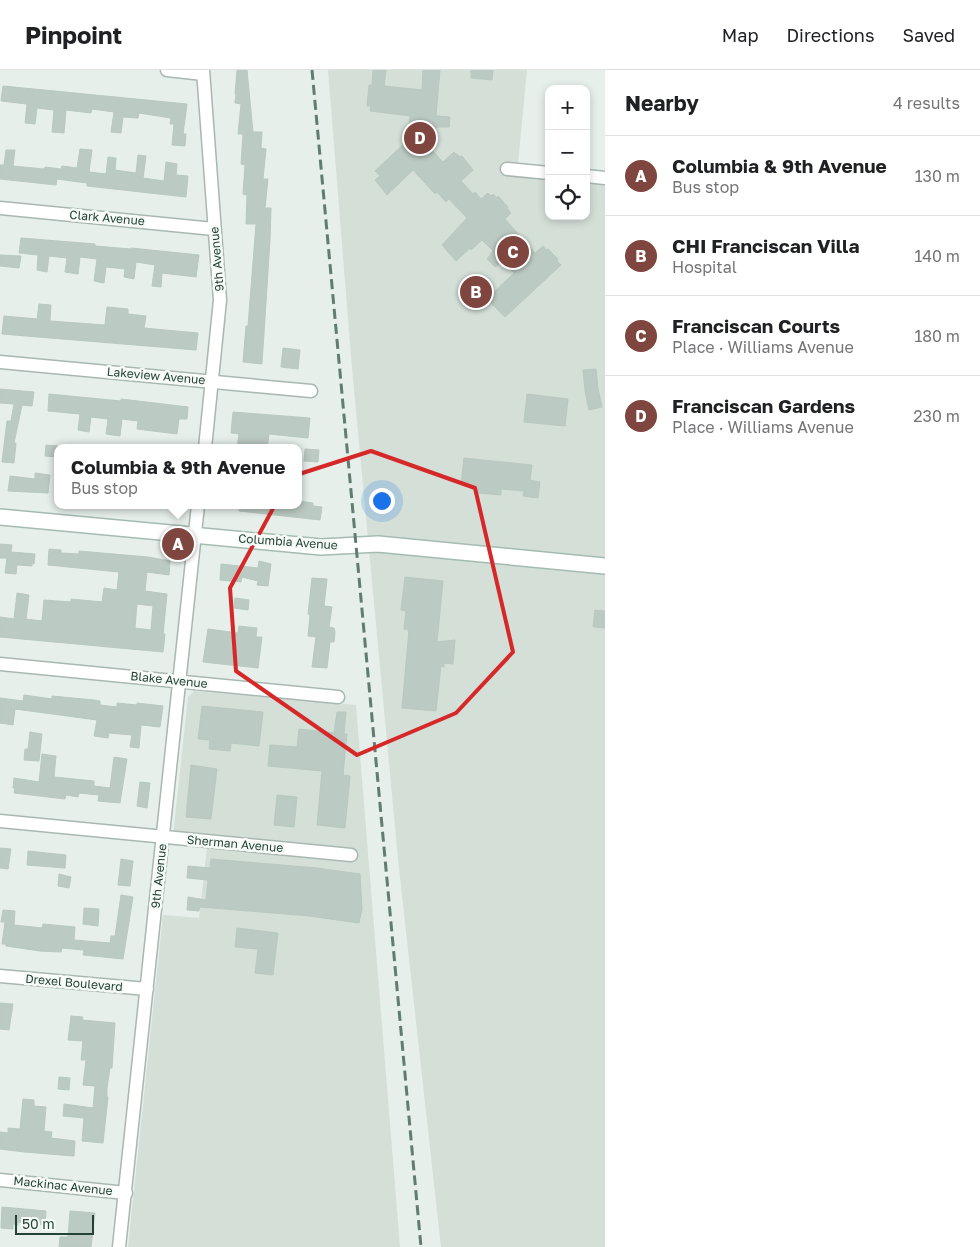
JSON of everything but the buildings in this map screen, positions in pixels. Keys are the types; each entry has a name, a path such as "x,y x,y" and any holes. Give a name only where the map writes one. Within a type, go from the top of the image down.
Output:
{"street":[{"path":"167,70 203,72"},
{"name":"9th Avenue","path":"203,72 220,300 205,444"},
{"path":"507,169 545,172"},
{"path":"590,176 605,178"},
{"name":"Clark Avenue","path":"0,208 214,228"},
{"name":"Lakeview Avenue","path":"0,362 212,380 311,391"},
{"name":"9th Avenue","path":"119,1247 198,509"},
{"name":"Columbia Avenue","path":"0,517 320,546 378,544 605,566"},
{"name":"Blake Avenue","path":"0,664 338,697"},
{"name":"Sherman Avenue","path":"0,822 351,855"},
{"name":"Drexel Boulevard","path":"0,976 147,989"},
{"name":"Mackinac Avenue","path":"0,1180 126,1193"}],"highlighted area":[{"path":"371,451 475,488 513,652 456,713 357,755 236,671 230,588 290,477"}],"shaded area":[{"path":"328,70 527,70 518,163 545,166 545,220 590,220 590,169 605,171 605,1247 441,1247 398,859 352,368"},
{"path":"194,691 356,705 400,1247 128,1247 163,915 199,918 207,848 172,845 188,697"}],"railway":[{"path":"312,70 421,1247"}],"place":[{"name":"Franciscan Gardens","path":"420,138"},
{"name":"Franciscan Courts","path":"513,252"},
{"name":"CHI Franciscan Villa","path":"476,292"},
{"name":"Columbia & 9th Avenue","path":"178,544"}]}
